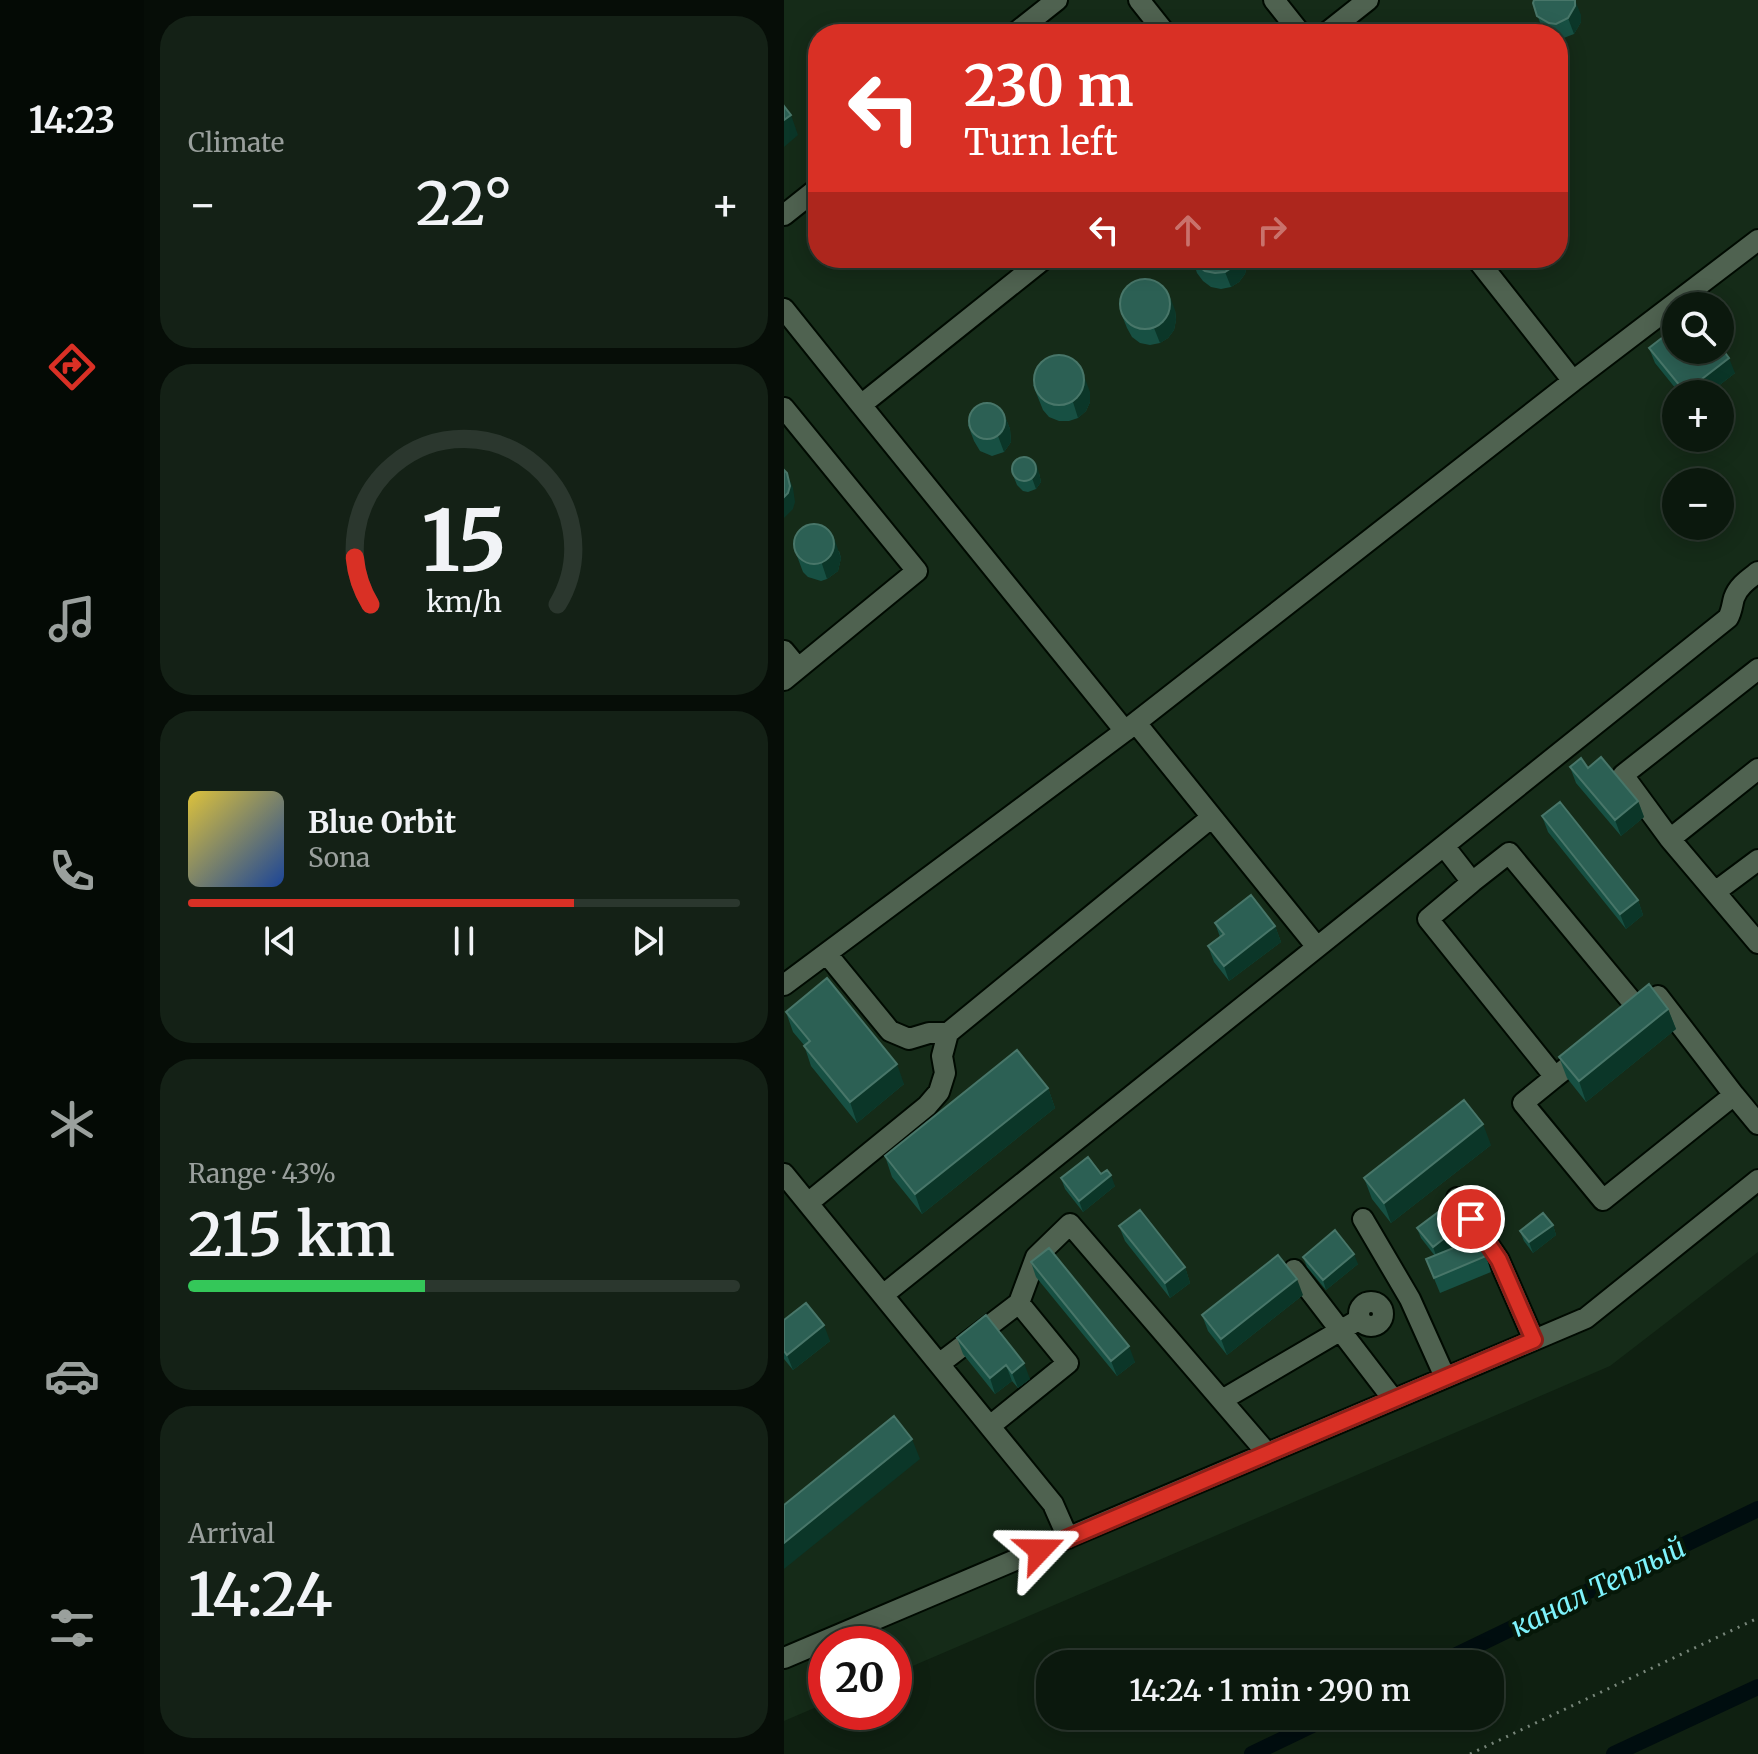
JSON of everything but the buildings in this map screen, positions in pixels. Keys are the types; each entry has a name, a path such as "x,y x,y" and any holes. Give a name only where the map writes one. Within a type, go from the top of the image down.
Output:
{"lane":[{"path":"1027,24 1057,0"},
{"path":"1139,0 1158,24"},
{"path":"1274,0 1293,24"},
{"path":"1338,24 1368,0"},
{"path":"784,215 808,196"},
{"path":"784,985 1130,727 1758,240"},
{"path":"861,405 1032,268"},
{"path":"1484,268 1573,381"},
{"path":"784,309 1130,727 1212,817 1317,947"},
{"path":"784,408 917,571 791,674 784,651"},
{"path":"883,1295 1728,618 1740,586 1758,572"},
{"path":"1758,669 1623,775 1670,839 1758,943"},
{"path":"1670,839 1758,769"},
{"path":"808,1203 927,1106 939,1092 945,1073 942,1056 948,1033 1212,817"},
{"path":"1444,846 1472,882"},
{"path":"1555,1077 1428,919 1472,882 1509,853 1639,1010"},
{"path":"1715,892 1758,860"},
{"path":"827,954 890,1031 909,1039 929,1033 948,1033"},
{"path":"1734,1095 1603,1200 1523,1103 1658,996 1758,1124"},
{"path":"784,1174 1053,1504 1068,1538"},
{"path":"784,1658 1586,1318 1758,1180"},
{"path":"1457,1198 1499,1260 1534,1340"},
{"path":"1363,1219 1410,1299 1445,1377"},
{"path":"939,1364 1019,1303 1036,1257 1070,1224 1267,1453"},
{"path":"1294,1270 1393,1399"},
{"path":"990,1426 1068,1363 1019,1303"},
{"path":"1222,1400 1360,1319"}],"path":[{"path":"1470,1754 1758,1618"}],"shaded area":[{"path":"784,0 1758,0 1758,1252 1610,1366 912,1666 912,1626 808,1626 808,1711 784,1721"}],"waterway":[{"name":"канал Теплый","path":"1467,1650 1758,1509"},
{"name":"канал Теплый","path":"1614,1754 1758,1687"},
{"name":"канал Теплый","path":"1252,1754 1302,1730"}],"route":[{"path":"1040,1550 1534,1340 1499,1260 1471,1219"}]}
